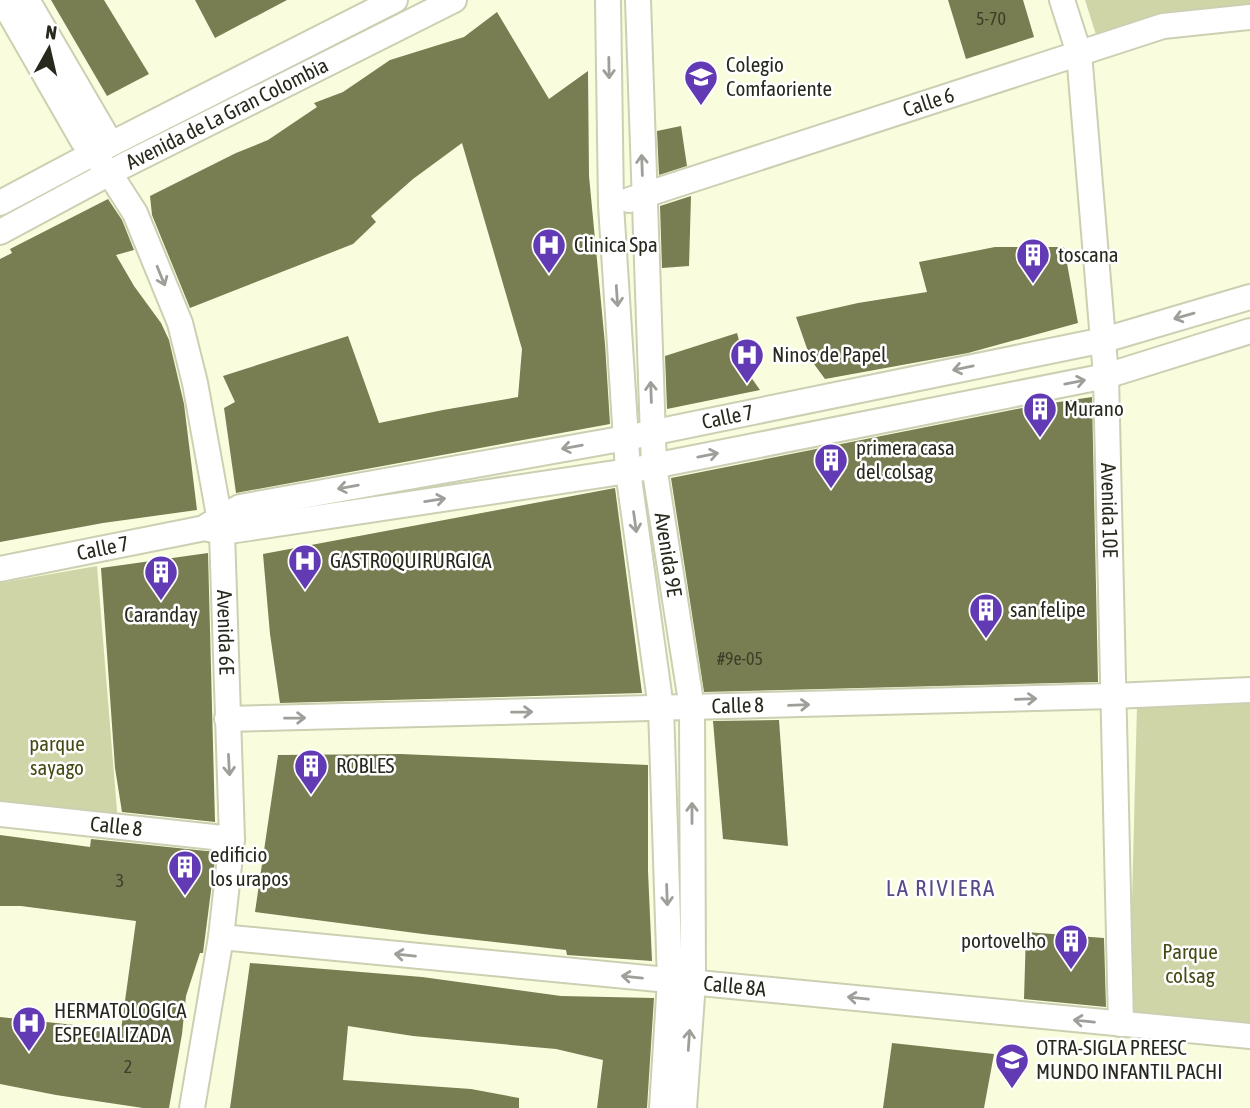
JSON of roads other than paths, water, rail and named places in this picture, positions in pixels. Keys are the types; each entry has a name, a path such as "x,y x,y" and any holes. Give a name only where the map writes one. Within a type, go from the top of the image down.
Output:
{"street":[{"path":"2,0 102,149"},
{"path":"27,0 102,149"},
{"name":"Avenida de La Gran Colombia","path":"0,203 395,0"},
{"name":"Avenida de La Gran Colombia","path":"0,232 454,0"},
{"name":"Avenida 9E","path":"608,0 611,205 628,471 661,708 681,981 684,1108"},
{"name":"Avenida 9E","path":"638,0 654,466 692,708 681,981 662,1108"},
{"name":"Avenida 10E","path":"1062,0 1079,53 1104,340 1121,1024"},
{"name":"Calle 6","path":"611,205 1163,26 1250,17"},
{"name":"Avenida 6E","path":"102,149 110,174 135,213 180,323 195,383 215,526 232,839 220,937 192,1108"},
{"name":"Calle 7","path":"215,526 240,507 626,438 1104,340 1250,297"},
{"name":"Calle 7","path":"0,569 215,526 628,471 1106,376 1250,331"},
{"name":"Calle 8","path":"227,719 692,708 1250,690"},
{"name":"Calle 8","path":"0,814 232,839"},
{"name":"Calle 8A","path":"220,937 1250,1036"}],"place":[{"name":"Colegio Comfaoriente","path":"701,107"},
{"name":"Clinica Spa","path":"549,275"},
{"name":"toscana","path":"1033,285"},
{"name":"Ninos de Papel","path":"747,385"},
{"name":"Murano","path":"1040,439"},
{"name":"primera casa del colsag","path":"831,490"},
{"name":"GASTROQUIRURGICA","path":"305,591"},
{"name":"Caranday","path":"161,602"},
{"name":"san felipe","path":"986,640"},
{"name":"ROBLES","path":"311,796"},
{"name":"edificio los urapos","path":"185,897"},
{"name":"portovelho","path":"1071,971"},
{"name":"HERMATOLOGICA ESPECIALIZADA","path":"29,1053"},
{"name":"OTRA-SIGLA PREESC MUNDO INFANTIL PACHI","path":"1012,1090"}],"district":[{"name":"LA RIVIERA","path":"941,888"}],"park label":[{"name":"parque sayago","path":"57,756"},
{"name":"Parque colsag","path":"1190,964"}]}
